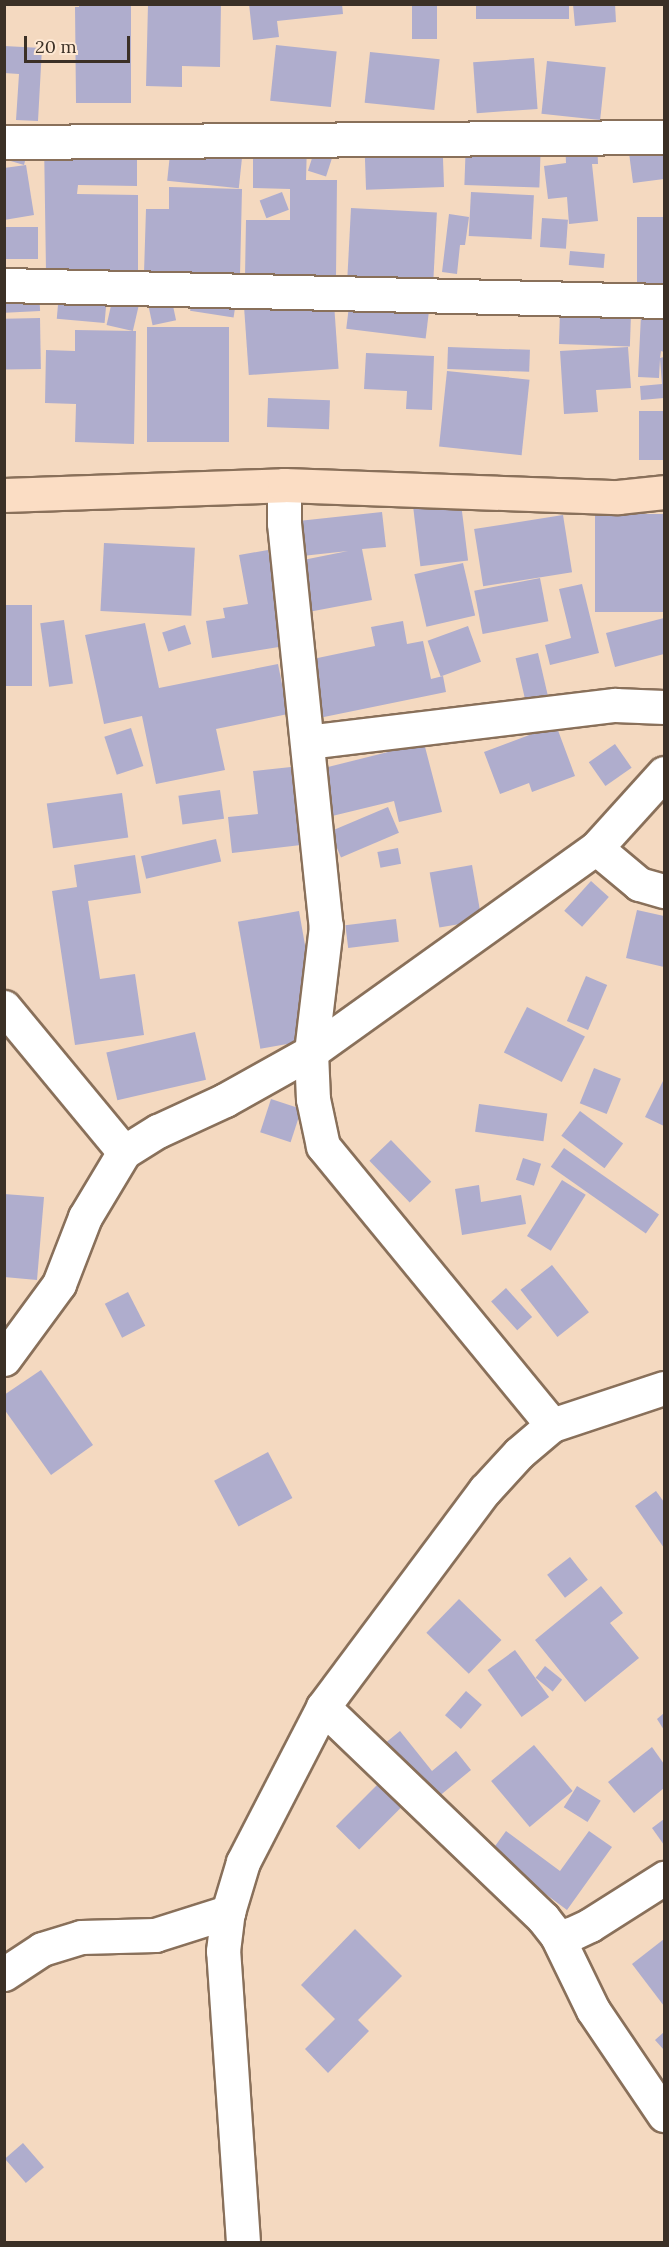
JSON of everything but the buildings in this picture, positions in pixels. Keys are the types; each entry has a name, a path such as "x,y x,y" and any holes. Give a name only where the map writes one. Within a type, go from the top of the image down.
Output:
{"main road":[{"path":"4,495 284,485 618,497 664,492"}],"street":[{"path":"4,142 664,137"},
{"path":"4,285 664,301"},
{"path":"284,485 284,523 326,926 311,1052 313,1099 323,1146 552,1425"},
{"path":"307,742 615,705 664,707"},
{"path":"4,1359 59,1284 85,1217 124,1152 158,1131 225,1100 311,1052 597,848 664,773"},
{"path":"597,848 639,884 664,891"},
{"path":"4,1007 124,1152"},
{"path":"243,2242 223,1951 228,1912 243,1862 323,1707 485,1490 519,1453 552,1425 664,1388"},
{"path":"323,1707 543,1918 557,1936 593,2010 664,2115"},
{"path":"557,1936 571,1934 590,1925 664,1878"},
{"path":"4,1974 42,1949 81,1937 155,1935 228,1912"}]}
